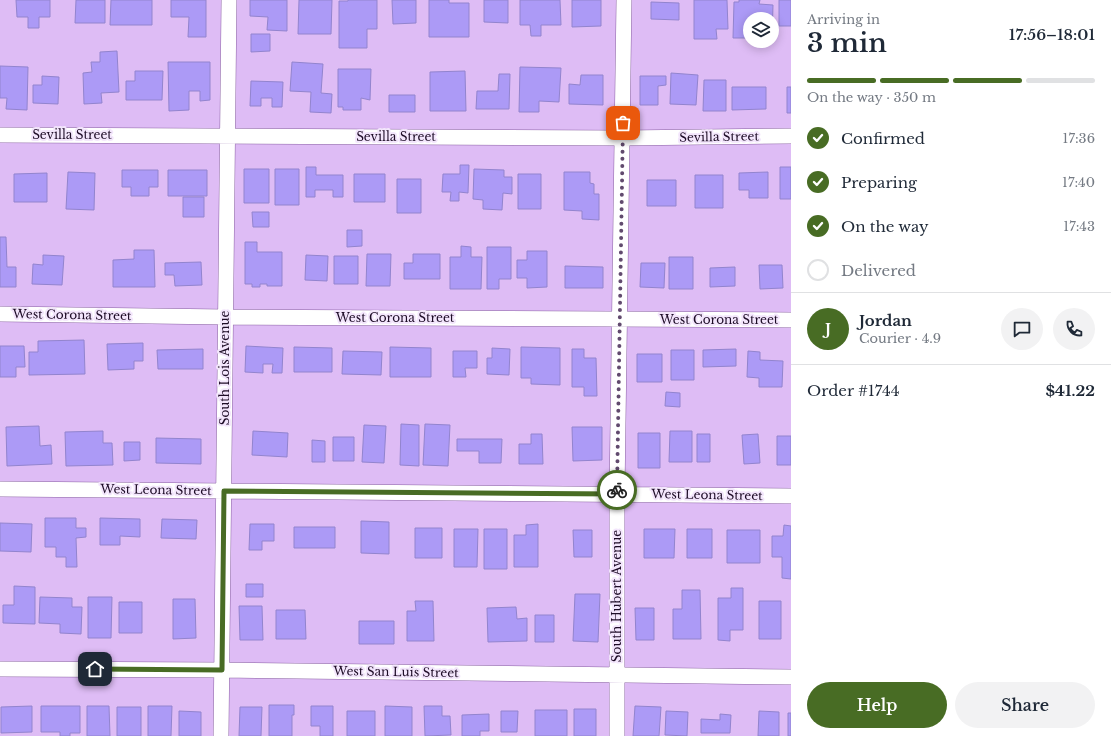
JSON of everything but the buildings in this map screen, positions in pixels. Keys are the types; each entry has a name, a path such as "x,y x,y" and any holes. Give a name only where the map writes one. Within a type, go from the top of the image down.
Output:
{"street":[{"name":"South Lois Avenue","path":"221,736 229,0"},
{"name":"South Hubert Avenue","path":"617,736 617,494 624,0"},
{"name":"Sevilla Street","path":"0,135 623,138 791,136"},
{"name":"West Corona Street","path":"0,314 226,317 791,320"},
{"name":"West Leona Street","path":"0,489 791,496"},
{"name":"West San Luis Street","path":"0,669 222,670 791,677"}],"way so far":[{"path":"617,490 623,123"}],"route":[{"path":"95,669 222,670 224,491 617,494 617,490"}]}
